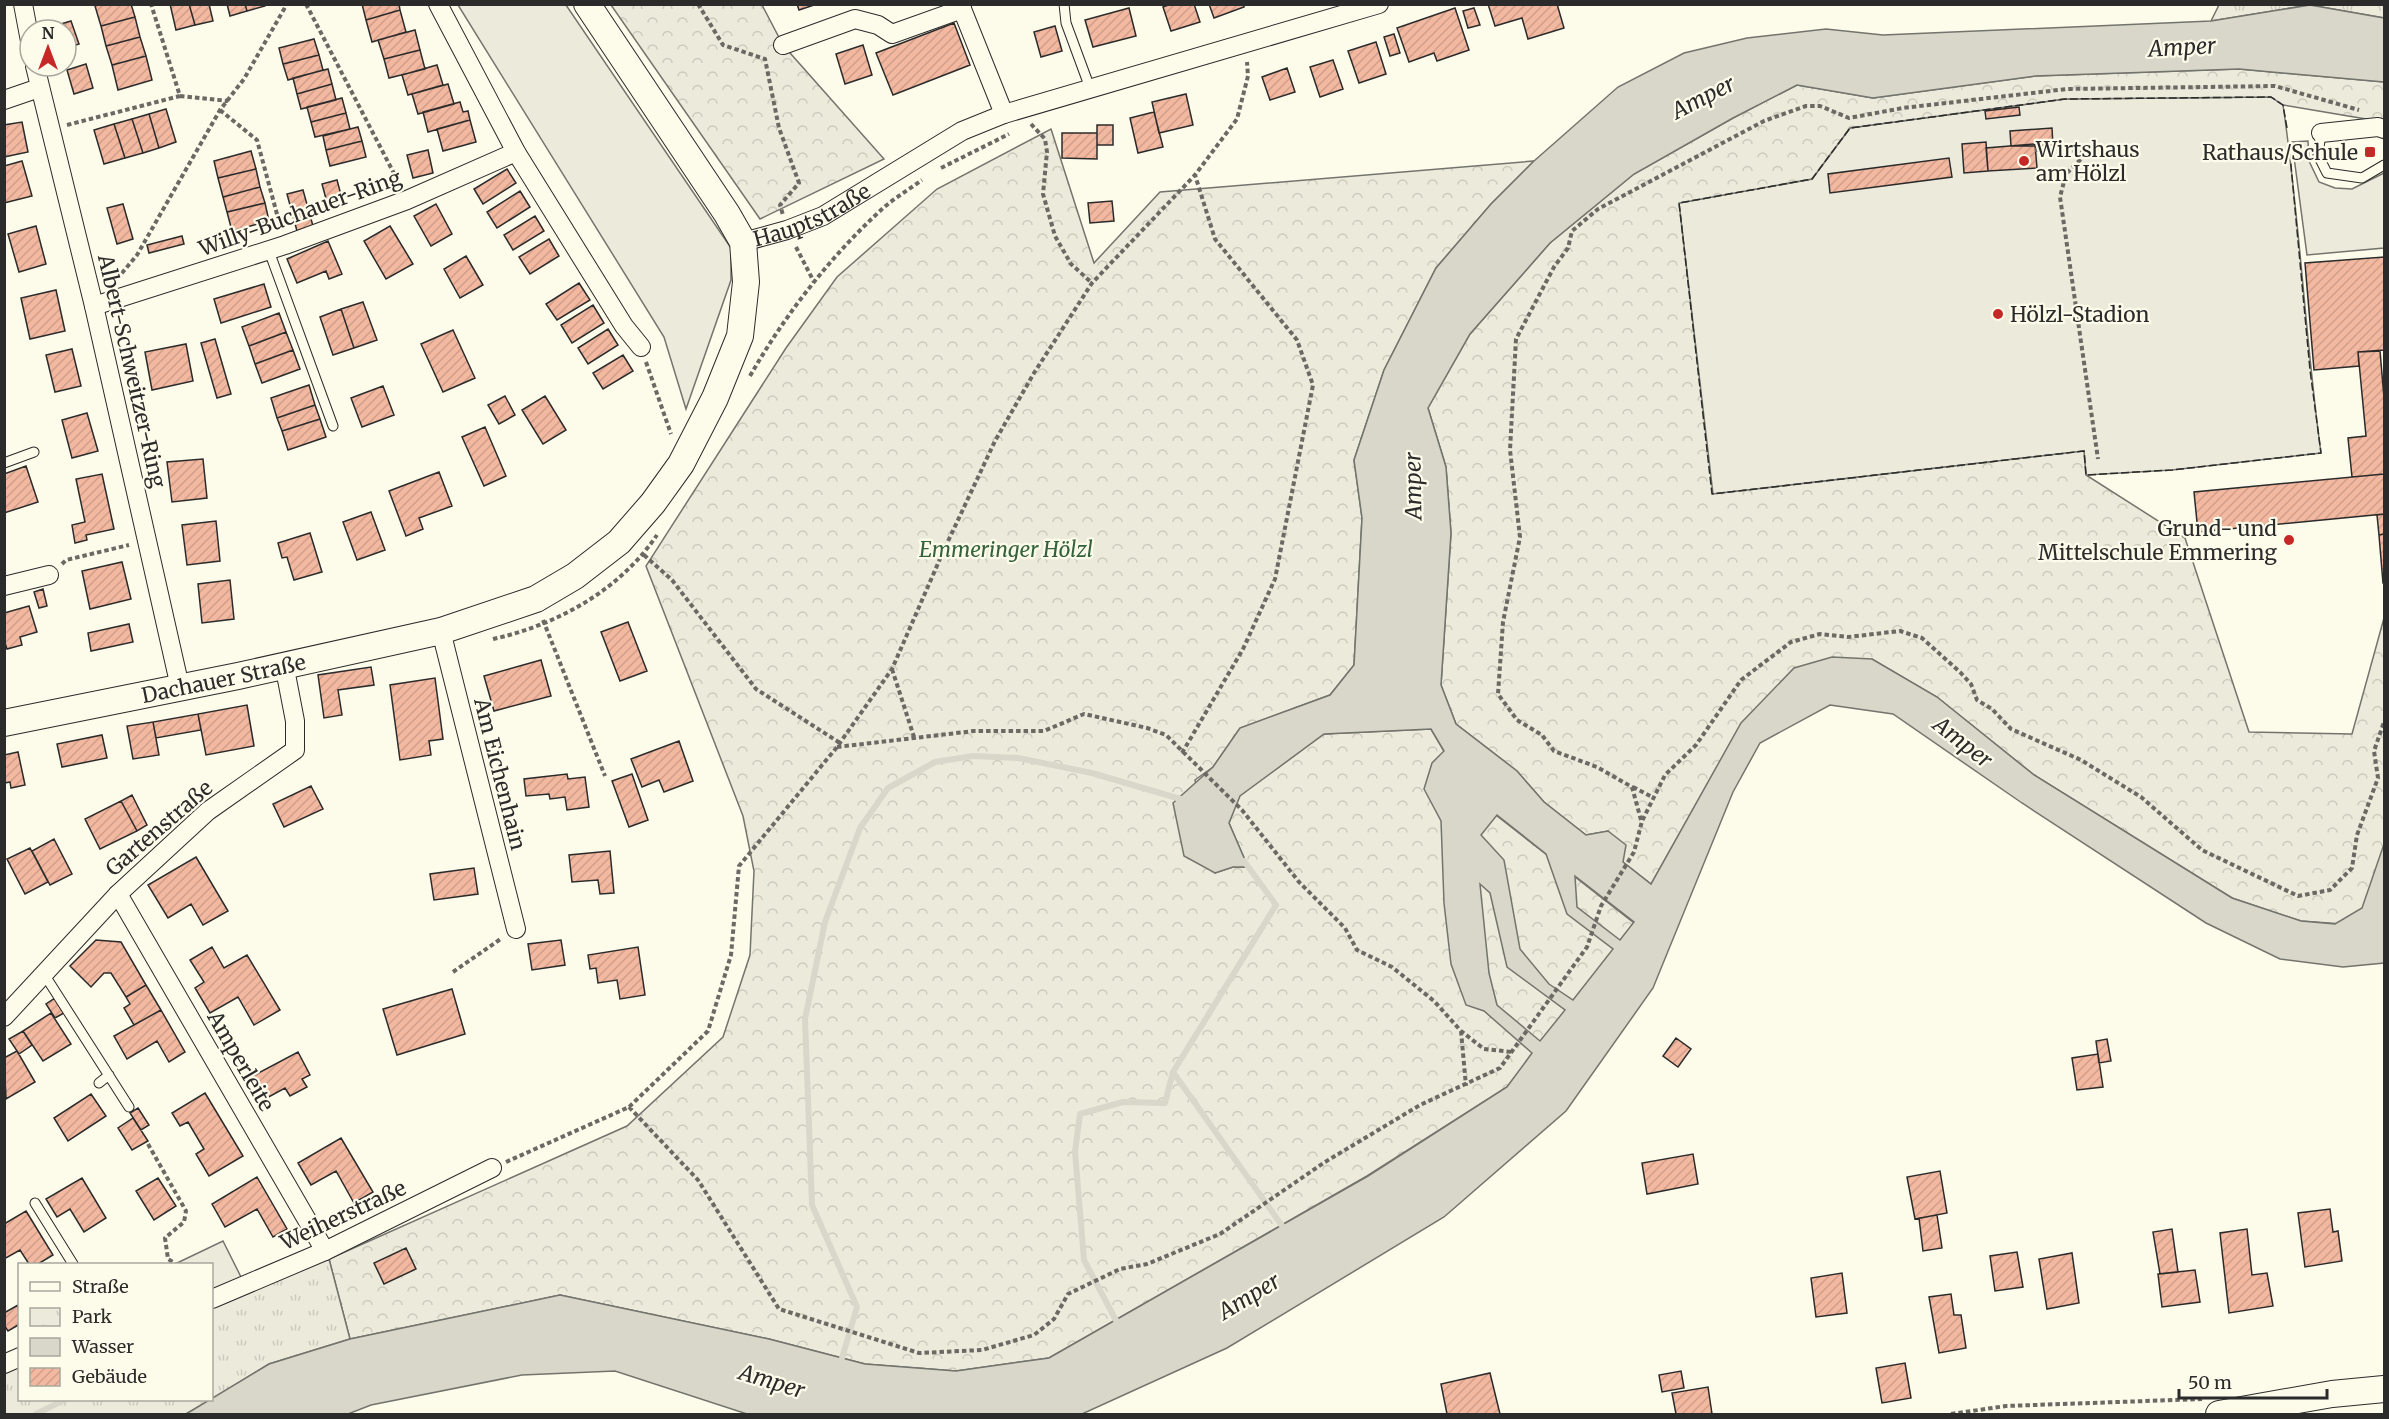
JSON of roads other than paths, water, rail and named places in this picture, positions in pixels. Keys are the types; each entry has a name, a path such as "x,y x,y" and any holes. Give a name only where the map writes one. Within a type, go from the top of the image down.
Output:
{"street":[{"path":"438,4 516,152 624,326 641,347"},
{"path":"587,4 728,214 743,242"},
{"name":"Hauptstraße","path":"441,631 540,611 575,576 619,542 653,503 681,464 715,398 740,336 746,282 743,242 787,230 823,216 962,131 1004,114 1035,116 1090,88 1379,4"},
{"path":"783,45 855,19 878,25 892,34 961,7 1004,114"},
{"name":"Albert-Schweitzer-Ring","path":"37,78 52,129 94,306 180,687"},
{"path":"4,100 39,88"},
{"path":"2321,132 2381,128"},
{"name":"Willy-Buchauer-Ring","path":"94,306 277,248 408,200 516,152"},
{"path":"4,586 49,576"},
{"name":"Dachauer Straße","path":"4,723 441,631"},
{"name":"Am Eichenhain","path":"441,631 516,928"},
{"name":"Gartenstraße","path":"4,1017 118,894 208,811 295,750 296,721 284,664"},
{"name":"Amperleite","path":"118,894 325,1251"},
{"name":"Weiherstraße","path":"213,1299 325,1251 492,1168"},
{"path":"4,1364 18,1358"},
{"path":"2213,1407 2385,1389"}],"lane":[{"path":"1064,4 1066,23 1090,88"},
{"path":"2321,132 2318,155 2327,173 2362,178 2385,165"},
{"path":"277,248 333,426"},
{"path":"4,463 34,452"},
{"path":"44,974 129,1107"},
{"path":"99,1083 109,1075"},
{"path":"35,1203 72,1263"}],"water":[{"path":"2310,5 2384,18 2384,82 2239,69 2035,76 1873,98 1797,85 1634,174 1550,243 1470,334 1428,408 1446,467 1451,533 1441,685 1456,724 1517,771 1544,802 1586,835 1608,831 1626,845 1623,862 1651,884 1741,723 1794,668 1832,657 1872,659 1937,697 2034,775 2232,898 2301,921 2335,924 2362,908 2384,844 2384,963 2343,967 2280,959 2206,923 2022,803 1893,714 1830,705 1760,743 1733,792 1653,988 1566,1111 1444,1217 1227,1348 1082,1414 747,1414 615,1371 522,1375 371,1405 348,1414 186,1414 208,1401 213,1401 213,1398 269,1364 350,1339 560,1295 769,1339 865,1364 956,1371 1049,1358 1368,1176 1507,1087 1532,1053 1484,1011 1466,1005 1451,964 1444,903 1441,821 1424,789 1432,763 1444,751 1431,729 1324,734 1240,796 1229,823 1248,867 1233,867 1215,873 1184,856 1173,803 1213,767 1240,728 1330,695 1354,665 1362,518 1354,460 1384,370 1436,268 1491,204 1534,161 1618,87 1684,53 1747,38 1826,29 1883,35 2211,21","holes":["1497,815 1546,854 1567,914 1613,949 1573,1000 1549,984 1520,949 1504,860 1481,835","1575,876 1634,922 1620,940 1577,907","1480,884 1490,893 1507,967 1565,1010 1540,1041 1497,1005 1489,973"]}],"waterway":[{"path":"842,1358 857,1307 812,1205 805,1019 825,922 860,828 888,788 935,762 973,756 1018,758 1092,773 1184,800"},
{"path":"1119,1326 1084,1260 1075,1152 1080,1114 1123,1102 1165,1103 1173,1072 1276,905 1244,861"},
{"name":"Amper","path":"1173,1072 1285,1230"},
{"path":"36,1414 62,1401"}],"place":[{"name":"Rathaus/Schule","path":"2370,152"},
{"name":"Wirtshaus am Hölzl","path":"2024,161"},
{"name":"Hölzl-Stadion","path":"1998,314"},
{"name":"Grund- und Mittelschule Emmering","path":"2289,540"}],"park label":[{"name":"Emmeringer Hölzl","path":"1006,549"}]}
